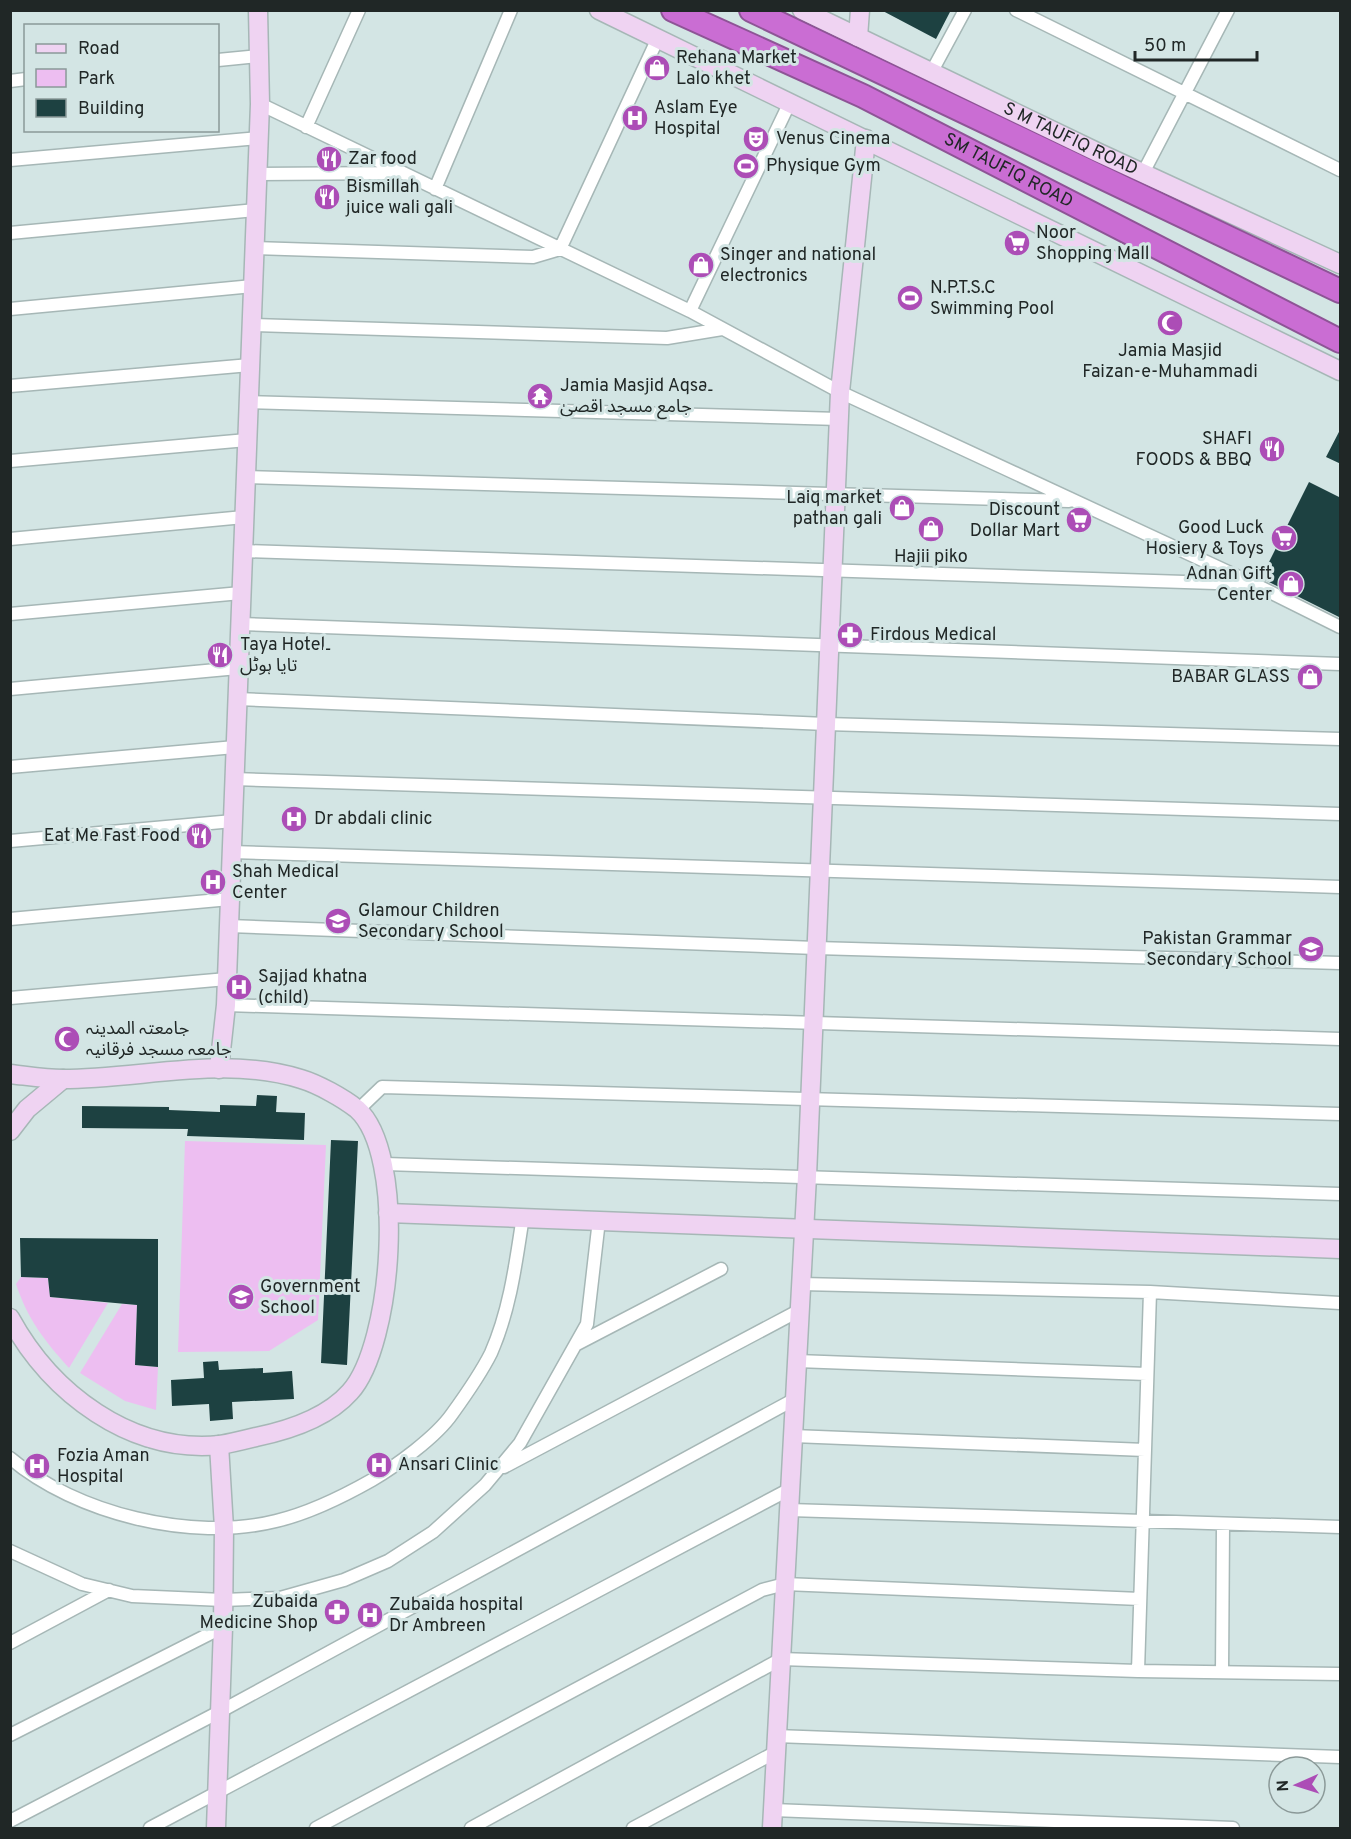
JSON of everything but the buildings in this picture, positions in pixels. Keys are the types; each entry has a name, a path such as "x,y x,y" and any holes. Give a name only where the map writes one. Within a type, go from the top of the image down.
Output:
{"highway":[{"name":"SM TAUFIQ ROAD","path":"673,10 863,96 1341,341"},
{"path":"751,10 1341,291"}],"street":[{"path":"219,1069 226,1005 260,104 258,10"},
{"path":"306,127 359,10"},
{"path":"435,189 511,10"},
{"path":"599,10 1341,371"},
{"name":"S M TAUFIQ ROAD","path":"802,10 1143,173 1339,259"},
{"path":"858,37 860,10"},
{"path":"931,73 965,10"},
{"path":"1016,10 1341,171"},
{"path":"1143,173 1228,10"},
{"path":"254,248 533,257 560,249 658,38"},
{"path":"219,60 259,56"},
{"path":"690,311 790,102"},
{"path":"260,104 690,311 840,393 1254,584 1341,627"},
{"path":"10,160 258,138"},
{"path":"866,139 840,393 807,1176 772,1819 1233,1828"},
{"path":"256,174 401,173"},
{"path":"10,233 256,210"},
{"path":"10,309 253,286"},
{"path":"251,325 667,338 722,328"},
{"path":"10,386 250,365"},
{"path":"249,402 839,419"},
{"path":"10,461 247,440"},
{"path":"245,477 1075,502"},
{"path":"10,539 244,518"},
{"path":"243,551 1254,584"},
{"path":"10,614 241,593"},
{"path":"240,624 1341,664"},
{"path":"10,689 238,668"},
{"path":"237,699 826,724 1341,740"},
{"path":"10,767 235,747"},
{"path":"234,779 1341,814"},
{"path":"10,841 232,821"},
{"path":"231,852 1341,887"},
{"path":"10,919 230,899"},
{"path":"229,926 816,948 1341,963"},
{"path":"10,998 226,979"},
{"path":"226,1005 1341,1039"},
{"path":"10,1074 63,1079 219,1069 272,1072 303,1079 358,1110 377,1142 385,1164 388,1213 387,1255 380,1323 371,1358 350,1392 313,1420 267,1435 219,1445 187,1444 151,1438 115,1425 80,1403 58,1382 26,1346 10,1318"},
{"path":"10,1131 27,1109 63,1079"},
{"path":"358,1110 382,1088 1341,1114"},
{"path":"385,1164 1341,1194"},
{"path":"388,1213 523,1216 1341,1249"},
{"path":"10,1458 22,1468 71,1496 114,1512 170,1525 224,1528 276,1521 338,1499 396,1466 451,1416 490,1353 512,1290 523,1216"},
{"path":"13,1556 82,1584 132,1596 223,1600 280,1598 344,1580 388,1561 433,1532 485,1485 520,1443 587,1324 599,1220"},
{"path":"577,1344 721,1269"},
{"path":"801,1284 1150,1292 1341,1303"},
{"path":"1138,1671 1150,1292"},
{"path":"498,1470 800,1311"},
{"path":"797,1361 1147,1374"},
{"path":"10,1821 221,1711 795,1399"},
{"path":"793,1436 1145,1450"},
{"path":"216,1828 221,1711 224,1528 219,1445"},
{"path":"150,1828 790,1489"},
{"path":"789,1510 1143,1523 1341,1527"},
{"path":"1222,1672 1223,1525"},
{"path":"316,1828 762,1590 785,1584 1140,1599"},
{"path":"10,1643 109,1590"},
{"path":"10,1735 223,1627"},
{"path":"471,1828 781,1659 1138,1671 1341,1674"},
{"path":"633,1828 776,1744 1341,1756"}],"green space":[{"path":"185,1141 326,1145 318,1320 269,1351 178,1352"},
{"path":"21,1277 48,1278 50,1297 108,1303 69,1368 44,1339 31,1319 16,1284"},
{"path":"122,1304 137,1305 135,1365 158,1367 156,1410 125,1401 80,1373"}],"place":[{"name":"Rehana Market Lalo khet","path":"657,68"},
{"name":"Aslam Eye Hospital","path":"635,118"},
{"name":"Venus Cinema","path":"756,139"},
{"name":"Zar food","path":"329,159"},
{"name":"Physique Gym","path":"746,166"},
{"name":"Bismillah juice wali gali","path":"327,197"},
{"name":"Noor Shopping Mall","path":"1017,243"},
{"name":"Singer and national electronics","path":"701,265"},
{"name":"N.P.T.S.C Swimming Pool","path":"910,298"},
{"name":"Jamia Masjid Faizan-e-Muhammadi","path":"1170,323"},
{"name":"Jamia Masjid Aqsa۔ جامع مسجد اقصیٰ","path":"540,396"},
{"name":"SHAFI FOODS & BBQ","path":"1272,449"},
{"name":"Laiq market pathan gali","path":"902,508"},
{"name":"Discount Dollar Mart","path":"1079,520"},
{"name":"Hajii piko","path":"931,529"},
{"name":"Good Luck Hosiery & Toys","path":"1284,538"},
{"name":"Adnan Gift Center","path":"1291,584"},
{"name":"Firdous Medical","path":"850,635"},
{"name":"Taya Hotel۔ تایا ہوٹل","path":"220,655"},
{"name":"BABAR GLASS","path":"1310,677"},
{"name":"Dr abdali clinic","path":"294,819"},
{"name":"Eat Me Fast Food","path":"199,836"},
{"name":"Shah Medical Center","path":"213,882"},
{"name":"Glamour Children Secondary School","path":"338,921"},
{"name":"Pakistan Grammar Secondary School","path":"1311,949"},
{"name":"Sajjad khatna (child)","path":"239,987"},
{"name":"جامعتہ المدینہ جامعہ مسجد فرقانیہ","path":"67,1039"},
{"name":"Government School","path":"241,1297"},
{"name":"Ansari Clinic","path":"379,1465"},
{"name":"Fozia Aman Hospital","path":"37,1466"},
{"name":"Zubaida Medicine Shop","path":"337,1612"},
{"name":"Zubaida hospital Dr Ambreen","path":"370,1615"}]}
